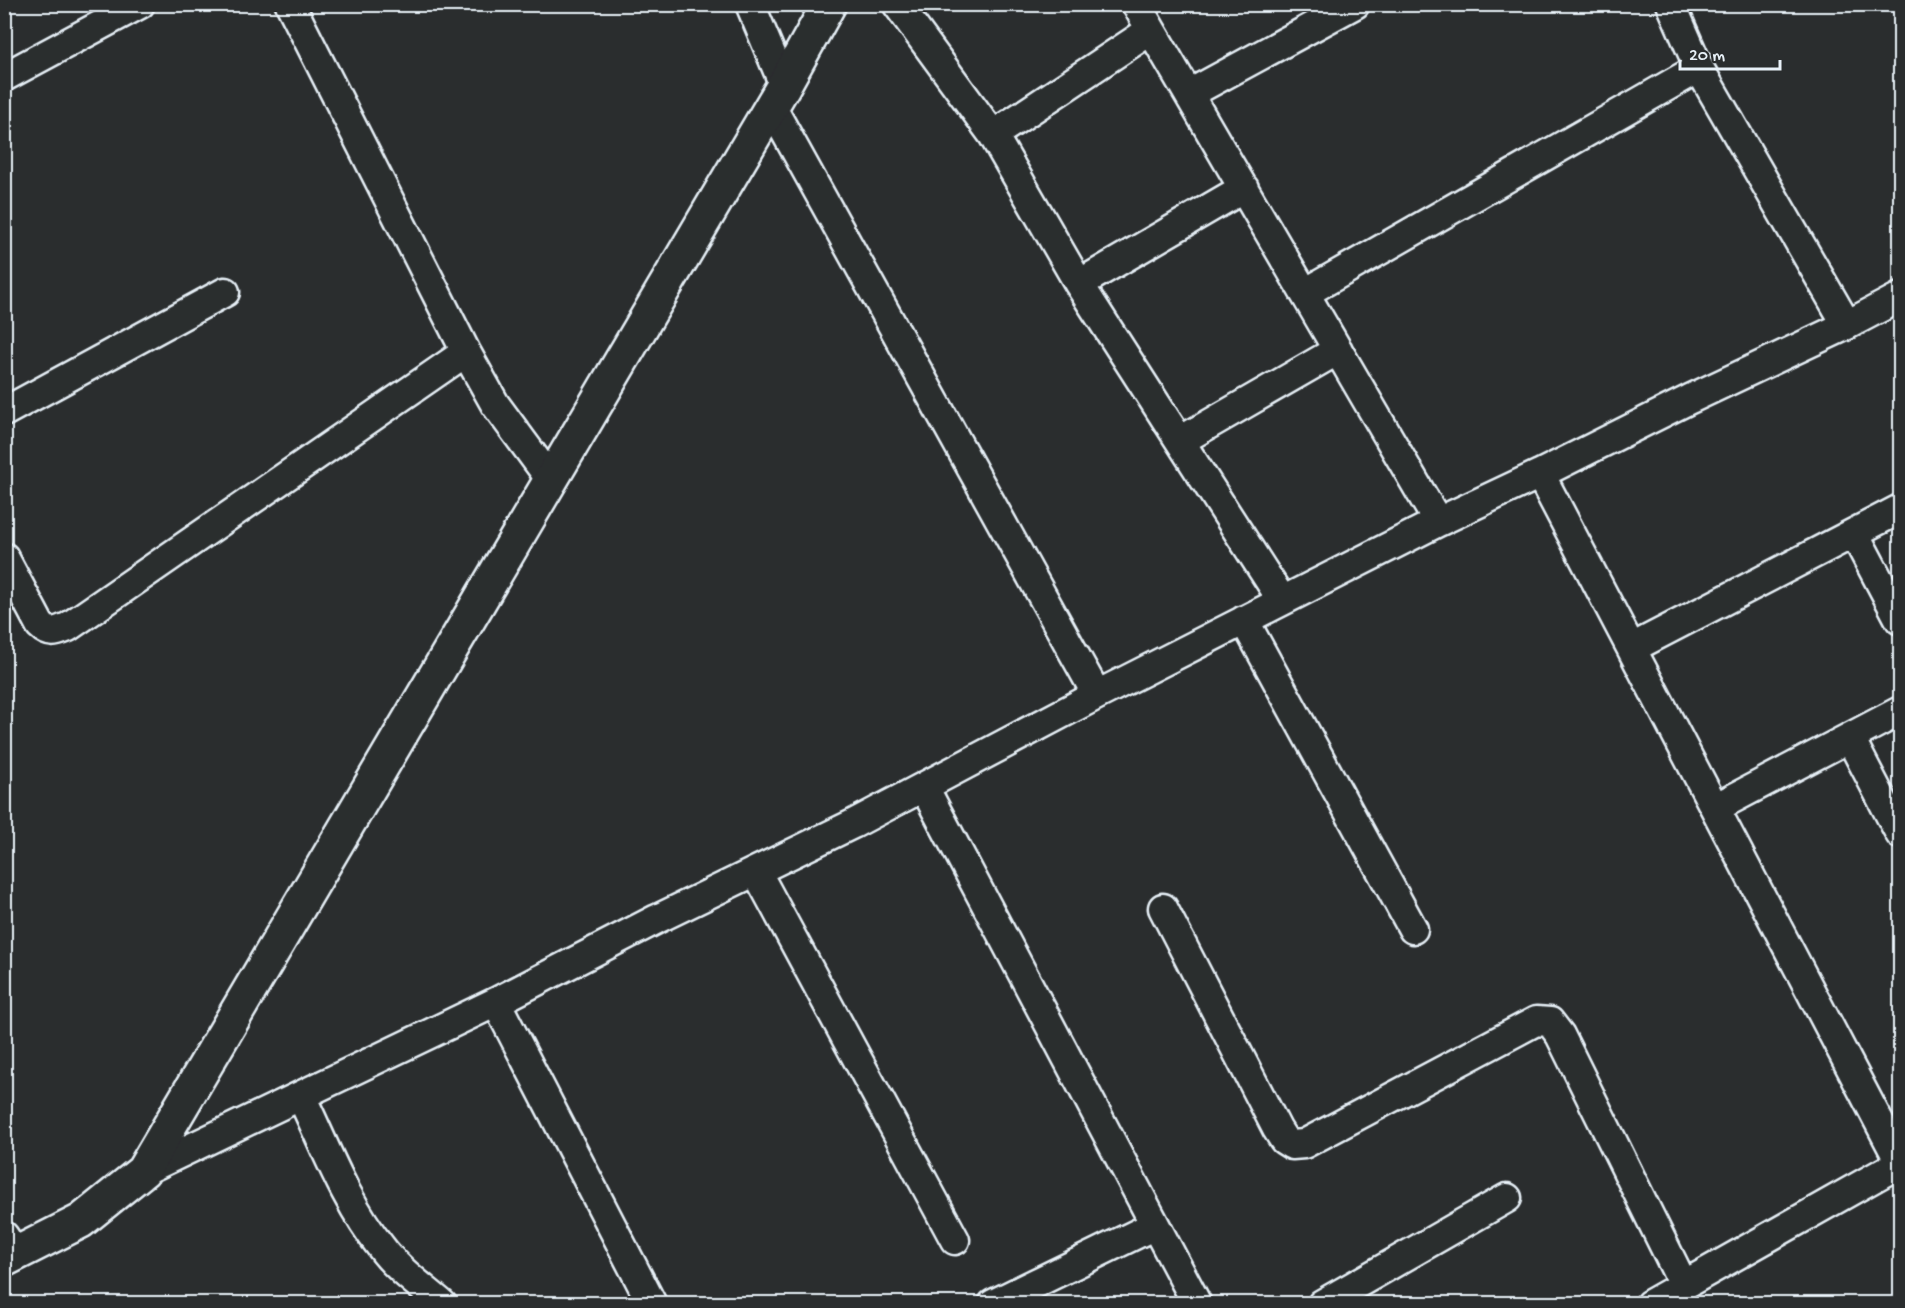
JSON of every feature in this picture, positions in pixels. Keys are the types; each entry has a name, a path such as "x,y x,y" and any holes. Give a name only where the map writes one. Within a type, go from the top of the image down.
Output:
{"street":[{"path":"4,77 140,4"},
{"path":"290,4 466,352 495,404 551,480"},
{"path":"750,4 778,96 1096,695"},
{"path":"143,1171 778,96 829,4"},
{"path":"897,4 993,135 1079,284 1282,600"},
{"path":"1137,4 1438,522"},
{"path":"1189,94 1355,4"},
{"path":"1671,4 1700,68 1847,325"},
{"path":"993,135 1151,30"},
{"path":"1305,293 1700,68"},
{"path":"1079,284 1244,188"},
{"path":"4,412 225,292"},
{"path":"8,1250 81,1221 143,1171 496,1002 657,919 853,824 1096,695 1282,600 1680,404 1847,325 1900,297"},
{"path":"1180,441 1338,350"},
{"path":"4,557 40,625 46,631 54,633 77,620 466,352"},
{"path":"1540,474 1900,1162 1650,1304"},
{"path":"1632,648 1900,509"},
{"path":"1854,533 1900,620"},
{"path":"1244,620 1413,929"},
{"path":"1715,808 1900,711"},
{"path":"1850,738 1900,834"},
{"path":"924,787 1197,1304"},
{"path":"756,871 956,1240"},
{"path":"1162,908 1277,1129 1284,1140 1292,1145 1304,1144 1536,1021 1550,1022 1560,1035 1684,1286"},
{"path":"496,1002 652,1304"},
{"path":"300,1096 357,1213 371,1234 390,1257 442,1304"},
{"path":"1322,1304 1507,1198"},
{"path":"993,1304 1155,1225"}]}
